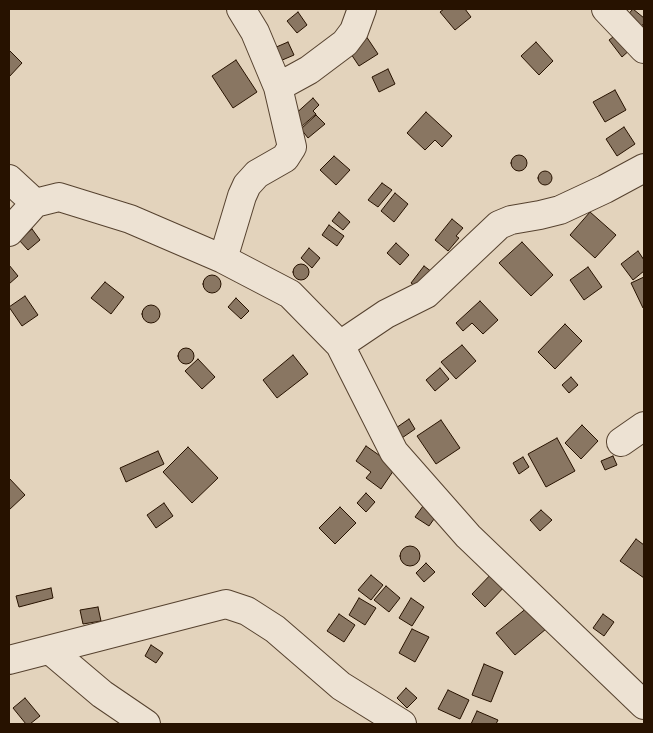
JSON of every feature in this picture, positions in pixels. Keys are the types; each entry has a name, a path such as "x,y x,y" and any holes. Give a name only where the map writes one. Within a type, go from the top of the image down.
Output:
{"street":[{"path":"223,259 247,185 257,174 285,158 292,146 278,87 255,32 241,9"},
{"path":"278,87 309,70 345,43 354,31 362,9"},
{"path":"606,9 644,49"},
{"path":"340,345 386,314 426,294 499,225 511,220 560,210 644,168"},
{"path":"9,179 35,203"},
{"path":"9,232 35,203 59,197 130,219 223,259 290,294 340,345 394,452 468,536 644,705"},
{"path":"621,442 644,426"},
{"path":"9,660 226,604 247,611 275,629 341,686 402,724"},
{"path":"50,650 102,694 146,724"}],"building":[{"path":"444,9 465,9 471,17 455,30 440,12"},
{"path":"633,9 644,18 644,23 637,32 623,20"},
{"path":"298,12 307,25 297,33 287,21"},
{"path":"620,32 632,48 622,57 609,40"},
{"path":"366,36 378,54 359,66 347,48"},
{"path":"288,42 294,55 273,64 267,51"},
{"path":"536,42 553,61 539,75 521,56"},
{"path":"9,50 22,63 9,77"},
{"path":"236,60 257,92 233,108 212,76"},
{"path":"388,69 395,84 379,92 372,77"},
{"path":"615,90 626,110 605,122 593,102"},
{"path":"313,98 319,105 313,111 316,114 301,127 292,117"},
{"path":"426,112 452,136 442,147 435,140 425,150 407,133"},
{"path":"316,115 325,124 308,138 301,129"},
{"path":"624,127 635,144 617,156 606,139"},
{"path":"516,155 522,155 527,160 525,169 516,171 511,166 511,160"},
{"path":"334,156 350,170 336,185 320,170"},
{"path":"545,171 550,173 552,178 550,183 545,185 540,183 538,178 540,173"},
{"path":"382,183 392,190 378,207 368,200"},
{"path":"395,193 408,204 394,222 381,211"},
{"path":"339,212 350,222 343,230 332,221"},
{"path":"590,212 616,235 595,258 570,235"},
{"path":"452,219 463,228 456,236 459,238 448,251 435,240"},
{"path":"329,225 344,236 337,246 322,235"},
{"path":"32,229 40,240 28,250 19,240"},
{"path":"522,242 553,275 531,296 499,263"},
{"path":"396,243 409,255 400,265 387,253"},
{"path":"309,248 320,258 312,268 301,258"},
{"path":"638,251 644,260 644,271 633,280 621,264"},
{"path":"301,264 307,266 309,272 307,278 301,280 295,278 293,272 295,266"},
{"path":"9,265 18,276 9,284"},
{"path":"424,266 436,275 423,292 411,283"},
{"path":"588,267 602,287 584,300 570,280"},
{"path":"212,275 218,278 221,284 218,290 212,293 206,290 203,284 206,278"},
{"path":"644,277 644,307 643,308 631,283"},
{"path":"105,282 124,297 111,314 91,298"},
{"path":"25,296 38,315 22,326 9,307"},
{"path":"236,298 249,311 241,319 228,307"},
{"path":"480,301 498,320 483,334 472,323 463,331 456,323"},
{"path":"151,305 157,308 160,314 157,320 151,323 145,320 142,314 145,308"},
{"path":"565,324 582,341 555,369 538,352"},
{"path":"462,345 476,361 456,379 441,362"},
{"path":"186,348 192,350 194,356 192,362 186,364 180,362 178,356 180,350"},
{"path":"293,355 308,374 277,398 263,380"},
{"path":"198,359 215,377 202,389 185,371"},
{"path":"440,368 449,379 435,391 426,380"},
{"path":"571,377 578,385 569,393 562,385"},
{"path":"409,419 415,429 399,440 393,430"},
{"path":"441,420 460,448 436,464 417,436"},
{"path":"582,425 598,441 581,459 565,443"},
{"path":"557,438 575,471 546,487 528,454"},
{"path":"366,446 396,467 381,489 366,478 371,472 356,461"},
{"path":"188,447 218,478 192,503 163,472"},
{"path":"158,451 164,464 126,482 120,468"},
{"path":"613,456 617,465 605,470 601,461"},
{"path":"523,457 529,467 519,474 513,463"},
{"path":"9,478 25,495 9,510"},
{"path":"366,493 375,502 366,512 357,503"},
{"path":"426,502 439,512 429,526 415,517"},
{"path":"164,503 173,516 156,528 147,515"},
{"path":"340,507 356,523 335,544 319,528"},
{"path":"541,510 552,520 540,531 530,520"},
{"path":"636,539 644,545 644,578 620,561"},
{"path":"406,546 414,546 420,552 420,560 414,566 406,566 400,560 400,552"},
{"path":"426,563 435,572 424,582 416,573"},
{"path":"496,569 509,582 485,607 472,594"},
{"path":"371,575 383,585 371,600 358,590"},
{"path":"386,586 400,598 389,612 374,600"},
{"path":"51,588 53,598 19,607 16,596"},
{"path":"359,598 376,608 365,625 349,615"},
{"path":"411,598 424,607 412,626 399,618"},
{"path":"98,607 101,621 83,624 80,610"},
{"path":"528,607 546,629 515,655 496,633"},
{"path":"339,614 355,625 344,642 327,631"},
{"path":"603,614 614,622 604,636 593,628"},
{"path":"412,629 429,637 415,662 399,653"},
{"path":"151,645 163,653 156,663 145,656"},
{"path":"484,664 503,672 491,702 472,695"},
{"path":"406,688 417,698 407,708 397,698"},
{"path":"448,690 469,700 460,719 438,709"},
{"path":"25,698 40,716 30,724 26,724 13,708"},
{"path":"477,711 498,720 496,724 471,724"}]}
